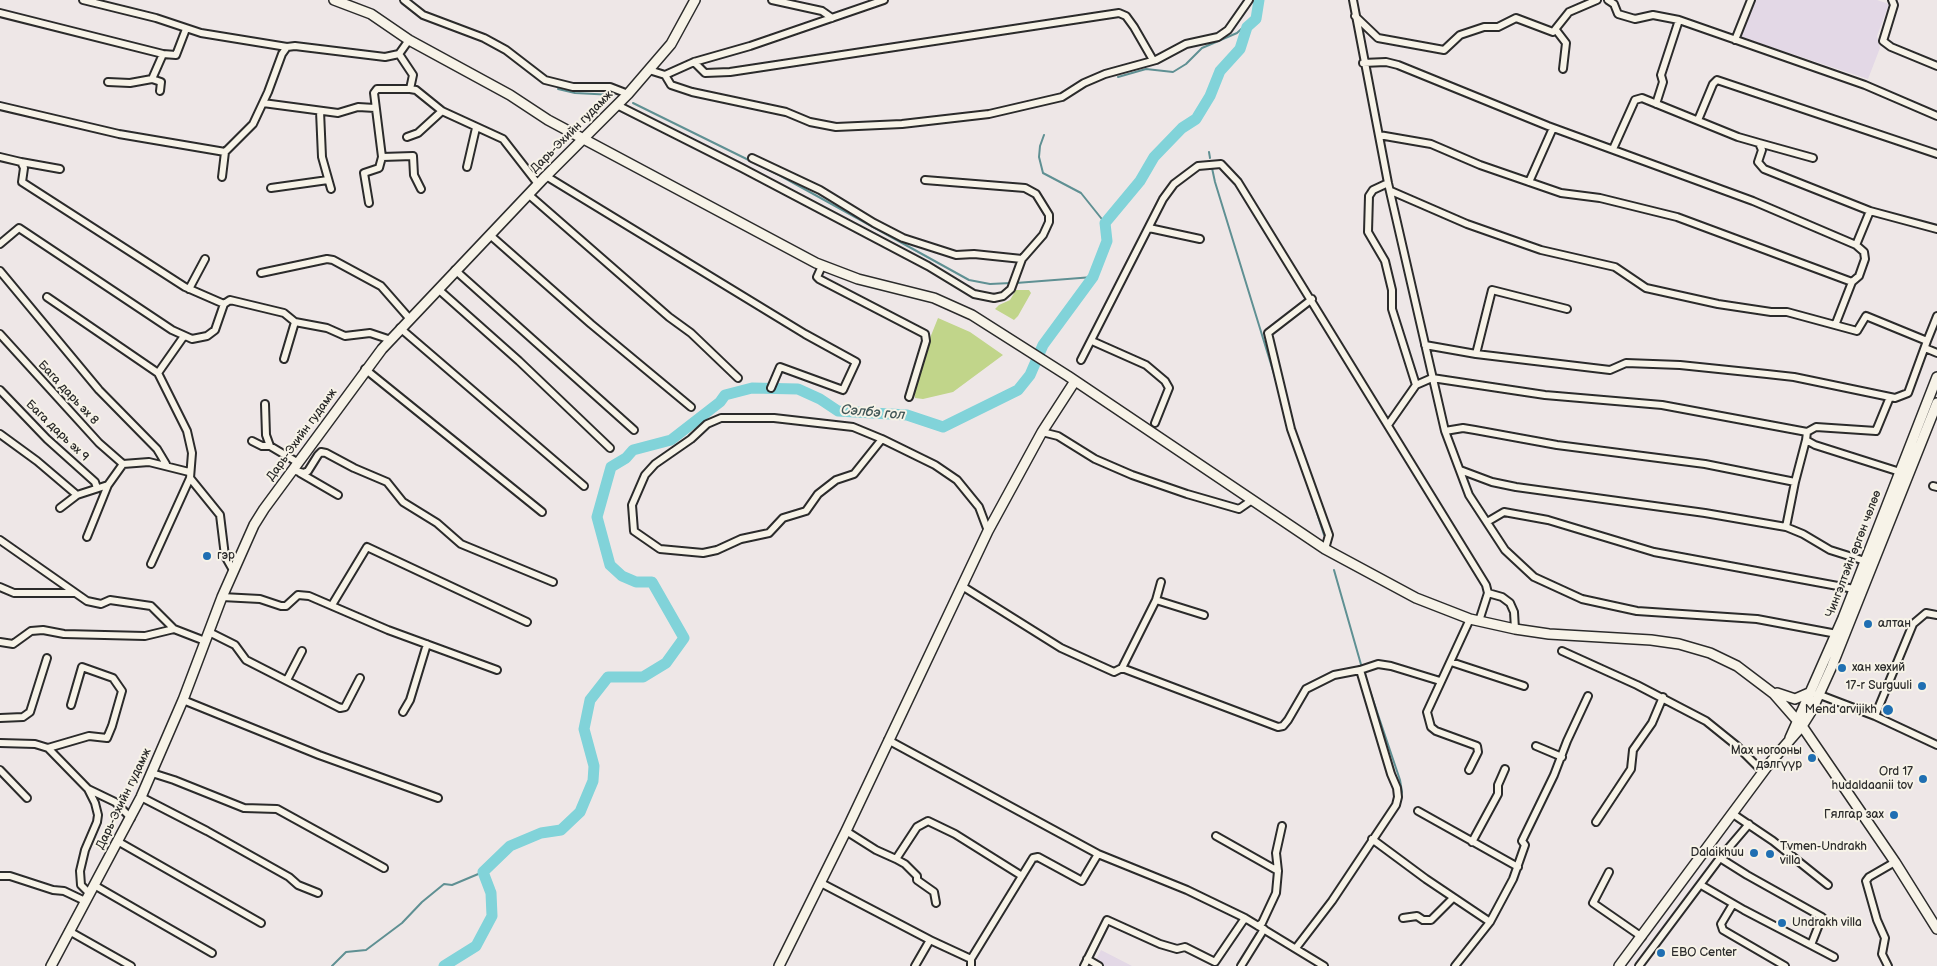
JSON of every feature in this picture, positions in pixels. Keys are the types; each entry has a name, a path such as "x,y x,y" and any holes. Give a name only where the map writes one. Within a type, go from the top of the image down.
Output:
{"main road":[{"path":"334,0 371,14 409,40 584,139 822,266 858,279 934,298 972,316 1006,336 1325,549 1389,586 1474,620 1515,629 1549,634 1651,640 1679,644 1724,660 1766,688 1790,699 1816,693"},
{"name":"Дарь-Эхийн гудамж","path":"50,966 119,842 141,797 184,700 222,597 254,524 296,468 365,369 409,318 650,70 679,33 695,0"},
{"name":"Чингэлтэйн өргөн чөлөө","path":"1816,693 1836,634 1937,377"},
{"path":"779,966 846,831 988,531 1071,379"},
{"name":"Чингэлтэйн өргөн чөлөө","path":"1619,966 1800,723 1816,693 1937,403"},
{"path":"1766,688 1800,723 1895,862 1937,929"}],"street":[{"path":"83,0 156,18 186,29 287,47 295,46 384,57 399,54 409,40"},
{"path":"404,0 423,15 484,38 506,50 545,80 573,87 610,87 628,94"},
{"path":"772,0 822,10 832,18"},
{"path":"650,70 666,75 694,62 884,0"},
{"path":"666,75 671,85 692,92 786,112 810,122 836,127 902,124 989,114 1062,97 1084,83 1105,74 1152,60 1186,44 1218,37 1228,30 1249,0"},
{"path":"1353,0 1388,183 1445,431 1469,495 1506,550 1522,568 1540,580 1582,599 1637,611 1758,619 1836,634"},
{"path":"1355,16 1378,38 1444,50 1460,35 1484,27 1498,28 1516,18 1548,31 1556,30 1569,12 1597,0"},
{"path":"1608,0 1614,4 1618,14 1635,20 1653,15 1679,20 1864,85 1937,116"},
{"path":"1735,40 1751,0"},
{"path":"1892,0 1894,5 1883,41 1891,47 1937,66"},
{"path":"0,13 163,54 176,55 186,29"},
{"path":"694,62 706,74 730,72 1119,13 1126,16 1134,27 1152,60"},
{"path":"1656,104 1663,82 1661,75 1679,20"},
{"path":"1556,30 1566,43 1563,69"},
{"path":"222,176 225,152 253,124 264,103 276,67 287,47"},
{"path":"152,79 163,54"},
{"path":"399,54 413,75 410,89"},
{"path":"1364,63 1386,62 1398,65 1553,128 1753,201 1856,245 1864,252 1865,259 1859,276 1852,282 1836,323"},
{"path":"108,82 130,83 152,79 161,82 160,91"},
{"path":"1698,120 1713,84 1717,80 1937,154"},
{"path":"368,203 364,173 379,168 382,157 374,93 377,89 416,90 442,111 508,143 538,184"},
{"path":"1613,149 1635,100 1642,98 1738,137 1813,158"},
{"path":"264,103 338,113 358,107 376,108"},
{"path":"617,105 742,168 928,266 969,292 997,298 1011,289 1022,259 1043,235 1049,222 1049,215 1036,194 1025,188 925,180"},
{"path":"0,106 119,134 225,152"},
{"path":"320,111 322,157 331,189"},
{"path":"407,137 418,133 442,111"},
{"path":"467,167 476,128"},
{"path":"1529,182 1553,128"},
{"path":"1379,135 1430,144 1561,193 1600,198 1670,215 1852,282"},
{"path":"1759,143 1762,150 1758,162 1764,169 1870,211 1937,229"},
{"path":"382,157 413,156 414,175 421,189"},
{"path":"0,157 60,169"},
{"path":"752,158 820,190 874,223 921,245 956,255 974,254 1022,259"},
{"path":"21,162 24,168 22,182 188,289 224,304"},
{"path":"1081,360 1163,199 1185,174 1198,166 1222,164 1238,182 1312,299 1486,585 1488,593 1440,681 1427,712 1430,717 1431,727 1436,731 1477,746 1478,752 1469,770"},
{"path":"546,176 805,334 856,362 844,390 780,367 771,388"},
{"path":"271,188 328,180"},
{"path":"1388,183 1373,190 1369,196 1368,232 1385,261 1392,290 1392,309 1416,385"},
{"path":"1391,191 1467,224 1541,250 1615,267 1646,288 1718,304 1771,312 1788,312 1836,323 1857,331 1866,316 1928,341"},
{"path":"528,194 641,293 691,333 738,378"},
{"path":"1856,245 1870,211"},
{"path":"0,244 19,228 184,336 192,339 207,336 214,330 224,304 230,300 284,313 295,322 327,328 345,336 370,333 391,340"},
{"path":"1149,228 1200,239"},
{"path":"490,235 591,324 691,406"},
{"path":"188,289 205,259"},
{"path":"261,273 327,259 333,260 381,286 409,318"},
{"path":"822,266 819,279 925,334 926,342 909,397"},
{"path":"456,270 634,430"},
{"path":"0,271 99,390 157,449 166,464"},
{"path":"438,289 520,361 610,448"},
{"path":"1476,354 1492,290 1566,309"},
{"path":"47,297 158,373 188,431 192,453 190,475 151,564"},
{"path":"1312,299 1268,333 1291,429 1330,535 1325,549"},
{"path":"1425,345 1476,354 1610,370 1626,363 1702,367 1794,378 1890,397 1908,394 1937,316"},
{"path":"284,358 295,322"},
{"path":"400,328 584,486"},
{"name":"Бага дарь эх 8","path":"0,334 87,430 123,464"},
{"path":"158,373 184,336"},
{"path":"1092,341 1146,365 1165,381 1169,388 1155,423"},
{"path":"1925,348 1937,353"},
{"path":"365,369 542,512"},
{"path":"1388,425 1416,385 1432,378 1545,395 1662,405 1807,432 1816,427 1876,431 1890,397"},
{"name":"Бага дарь эх 9","path":"0,390 47,439 95,482 97,488"},
{"path":"266,404 266,434 270,446 296,468 338,495"},
{"path":"882,438 854,474 836,480 818,494 806,511 783,518 769,533 741,538 717,550 703,553 660,549 634,531 632,505 645,475 655,464 691,439 707,424 721,418 774,418 853,427 882,438 935,465 957,480 979,507 988,531"},
{"path":"1445,431 1463,428 1557,445 1705,464 1794,482"},
{"path":"1042,432 1058,436 1095,459 1132,475 1187,494 1234,508 1242,508 1252,500"},
{"path":"1786,528 1794,482 1807,432"},
{"path":"0,434 37,461 77,495"},
{"path":"1806,440 1900,472"},
{"path":"252,441 262,446 270,446"},
{"path":"296,468 308,471 318,454 321,452 326,453 354,468 387,482 403,502 437,523 460,544 553,582"},
{"path":"87,537 108,485 123,464 149,462 166,464 190,475 220,516 225,556 233,570"},
{"path":"1460,470 1492,482 1516,487 1705,513 1786,528 1803,534 1830,550 1865,561"},
{"path":"60,508 77,495 86,494 108,485"},
{"path":"1487,522 1504,512 1548,520 1654,552 1854,589"},
{"path":"0,540 75,593 94,604 110,600 151,606 174,629"},
{"path":"332,604 367,548 527,622"},
{"path":"962,586 1061,648 1114,672 1122,668 1156,600 1161,582"},
{"path":"0,587 14,593 75,593"},
{"path":"1488,593 1502,597 1510,603 1514,612 1515,629"},
{"path":"222,597 260,599 286,606 294,597 303,594 332,604 388,630 497,670"},
{"path":"1156,600 1204,615"},
{"path":"1875,716 1913,624 1926,613 1937,616"},
{"path":"0,642 13,644 20,637 31,631 43,630 64,634 88,633 145,636 174,629 207,636 235,645 246,660 343,708 360,678"},
{"path":"403,712 410,700 427,644"},
{"path":"287,680 302,651"},
{"path":"1562,651 1706,721 1737,746 1763,772"},
{"path":"0,718 23,716 30,712 47,658"},
{"path":"1451,662 1524,686"},
{"path":"1122,668 1278,727 1283,726 1288,720 1306,689 1334,675 1378,664 1440,681"},
{"path":"48,748 89,736 107,738 122,690 112,678 82,667 71,706"},
{"path":"1296,948 1332,900 1396,805 1398,797 1360,670"},
{"path":"1816,693 1875,716 1937,745"},
{"path":"1455,966 1490,922 1518,867 1525,846 1522,841 1588,696"},
{"path":"1596,822 1631,769 1633,750 1652,723 1662,698"},
{"path":"184,700 319,755 438,798"},
{"path":"888,740 1098,854 1187,890 1244,918 1324,966"},
{"path":"0,743 35,744 48,748 88,789 96,803 97,822 85,850 80,871 81,886 89,893 212,953"},
{"path":"1536,746 1562,756"},
{"path":"1472,842 1498,794 1498,785 1505,769"},
{"path":"0,770 27,798"},
{"path":"152,773 244,808 277,809 384,868"},
{"path":"88,789 115,802 131,818"},
{"path":"141,797 207,831 289,877 298,885 318,893"},
{"path":"1418,810 1518,867"},
{"path":"1733,814 1749,824 1828,885"},
{"path":"896,859 917,826 928,821 955,834 1022,876"},
{"path":"1639,966 1720,858 1749,824"},
{"path":"1240,966 1261,927 1276,893 1278,871 1276,853 1282,826"},
{"path":"846,831 876,850 905,864 917,876 917,880 934,892 936,903"},
{"path":"1216,836 1278,871"},
{"path":"1372,839 1490,922"},
{"path":"119,842 260,923"},
{"path":"821,883 971,962 1032,858 1036,857 1082,881 1098,854"},
{"path":"1720,858 1822,917 1811,945"},
{"path":"1888,966 1882,954 1885,938 1877,920 1866,882 1869,877 1895,862"},
{"path":"1609,872 1593,904 1642,937"},
{"path":"0,876 10,876 52,890 89,893"},
{"path":"1701,885 1834,957"},
{"path":"1403,918 1417,916 1430,920 1454,898"},
{"path":"1733,904 1721,924 1723,930 1785,966"},
{"path":"1084,966 1107,920 1160,944 1177,949 1185,947 1215,962 1244,918"},
{"path":"69,931 130,966"},
{"path":"915,966 930,940"},
{"path":"1087,959 1099,966"}],"shaded area":[{"path":"1755,0 1877,0 1889,4 1877,36 1880,48 1868,79 1741,37"},
{"path":"1101,950 1132,966 1093,966"}],"green space":[{"path":"1016,290 1029,290 1031,293 1014,320 995,309 1010,300"},
{"path":"938,318 970,332 1003,355 953,392 923,399 915,398 913,387 918,368"}],"waterway":[{"name":"Сэлбэ гол","path":"444,966 476,946 492,916 491,893 483,872 510,846 541,833 561,830 580,812 593,781 594,766 584,729 590,700 608,677 643,677 666,663 684,638 652,582 636,582 622,576 610,565 597,517 611,467 626,458 633,450 671,440 720,402 725,395 752,388 798,389 820,399 838,411 907,415 943,427 1018,390 1030,375 1043,345 1093,277 1107,241 1105,223 1140,181 1154,157 1182,128 1196,119 1210,96 1220,71 1240,49 1247,27 1256,19 1259,0"},
{"name":"Сэлбэ гол","path":"1118,77 1146,69 1173,72 1186,64 1202,48 1237,33 1251,20 1258,5"},
{"path":"558,89 575,93 614,95"},
{"path":"633,103 779,175 969,280 990,284 1011,283"},
{"name":"Сэлбэ гол","path":"1044,135 1039,157 1043,173 1081,193 1105,223"},
{"path":"1209,152 1210,158"},
{"path":"1212,168 1278,387"},
{"path":"1016,283 1093,277"},
{"path":"1308,485 1324,535"},
{"path":"1334,570 1362,668"},
{"path":"1367,682 1400,780 1402,792 1399,806"},
{"path":"332,966 346,952 366,950 402,923 422,902 444,884 452,885 483,872"}],"place":[{"name":"гэр","path":"207,556"},
{"name":"алтан","path":"1868,624"},
{"name":"хан хөхий","path":"1842,668"},
{"name":"17-r Surguuli","path":"1922,686"},
{"name":"Mend arvijikh","path":"1888,710"},
{"name":"Мах ногооны дэлгүүр","path":"1812,758"},
{"name":"Ord 17 hudaldaanii tov","path":"1923,779"},
{"name":"Гялгар зах","path":"1894,815"},
{"name":"Dalaikhuu","path":"1754,853"},
{"name":"Tvmen-Undrakh villa","path":"1770,854"},
{"name":"Undrakh villa","path":"1782,923"},
{"name":"EBO Center","path":"1661,953"}]}
